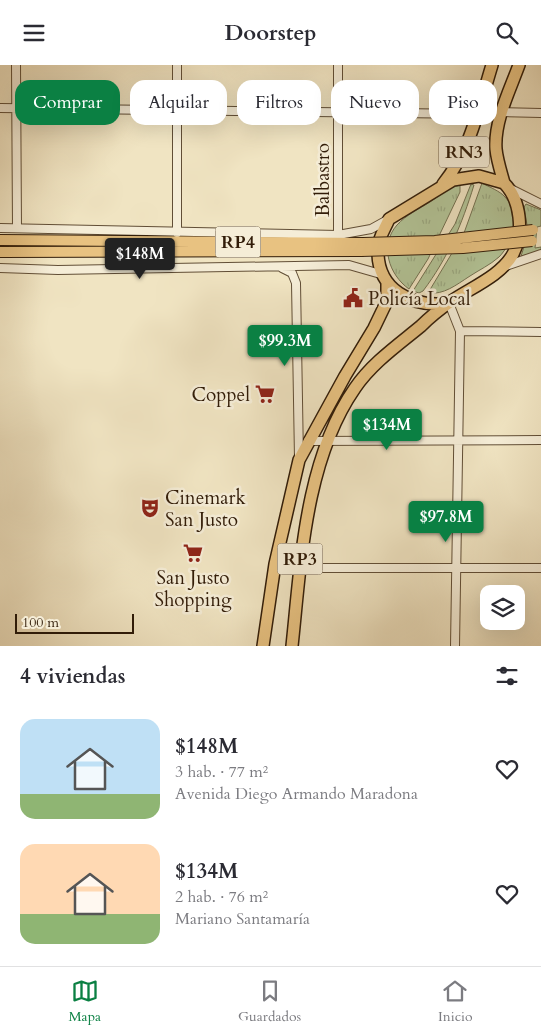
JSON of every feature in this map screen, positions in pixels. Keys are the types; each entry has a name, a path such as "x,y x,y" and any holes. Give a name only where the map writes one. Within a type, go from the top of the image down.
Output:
{"highway":[{"name":"RN3","path":"487,80 492,65"},
{"name":"RN3","path":"449,303 504,266 517,243 519,229 516,203 507,185 496,148 502,112 519,65"},
{"name":"RN3","path":"442,185 462,159 473,125"},
{"name":"RN3","path":"389,219 442,185 467,176 479,176 507,185"},
{"path":"389,219 381,235 378,247 386,279 405,298 425,303 449,303"},
{"name":"RP3","path":"263,646 275,564 299,461 308,441 374,328 387,301 386,279"},
{"name":"RP3","path":"292,646 298,568 318,473 346,402 362,379 389,351 449,303"}],"main road":[{"name":"RP4","path":"0,252 362,247 537,235"},
{"name":"RP4","path":"0,240 362,247"}],"street":[{"path":"16,65 16,80"},
{"path":"177,65 177,80"},
{"name":"Balbastro","path":"338,65 338,80"},
{"path":"0,108 15,108"},
{"path":"227,110 331,112"},
{"path":"502,112 541,113"},
{"path":"16,125 17,228"},
{"path":"176,125 177,233"},
{"name":"Balbastro","path":"338,125 338,235"},
{"path":"507,185 541,204"},
{"path":"0,228 338,235 371,229 389,219"},
{"path":"504,266 541,255"},
{"path":"0,268 58,270 349,265 386,279"},
{"path":"280,267 292,273 296,283 299,461"},
{"path":"449,303 460,331 455,646"},
{"path":"460,331 541,332"},
{"path":"308,441 330,439 541,440"},
{"path":"298,568 541,567"}],"green space":[{"path":"482,183 505,197 513,211 513,228 508,244 496,260 455,286 445,291 428,293 464,233"},
{"path":"471,184 474,185 459,227 440,266 423,291 419,293 413,291 455,224"},
{"path":"460,185 460,192 428,259 409,289 396,276 392,268 389,259 388,241 397,225 408,215 448,190"},
{"path":"526,204 541,210 541,226 537,227 535,248 541,247 541,251 521,256 527,238 524,207"}],"place":[{"name":"Policía Local","path":"353,298"},
{"name":"Coppel","path":"265,394"},
{"name":"Cinemark San Justo","path":"150,508"},
{"name":"San Justo Shopping","path":"193,553"}]}
